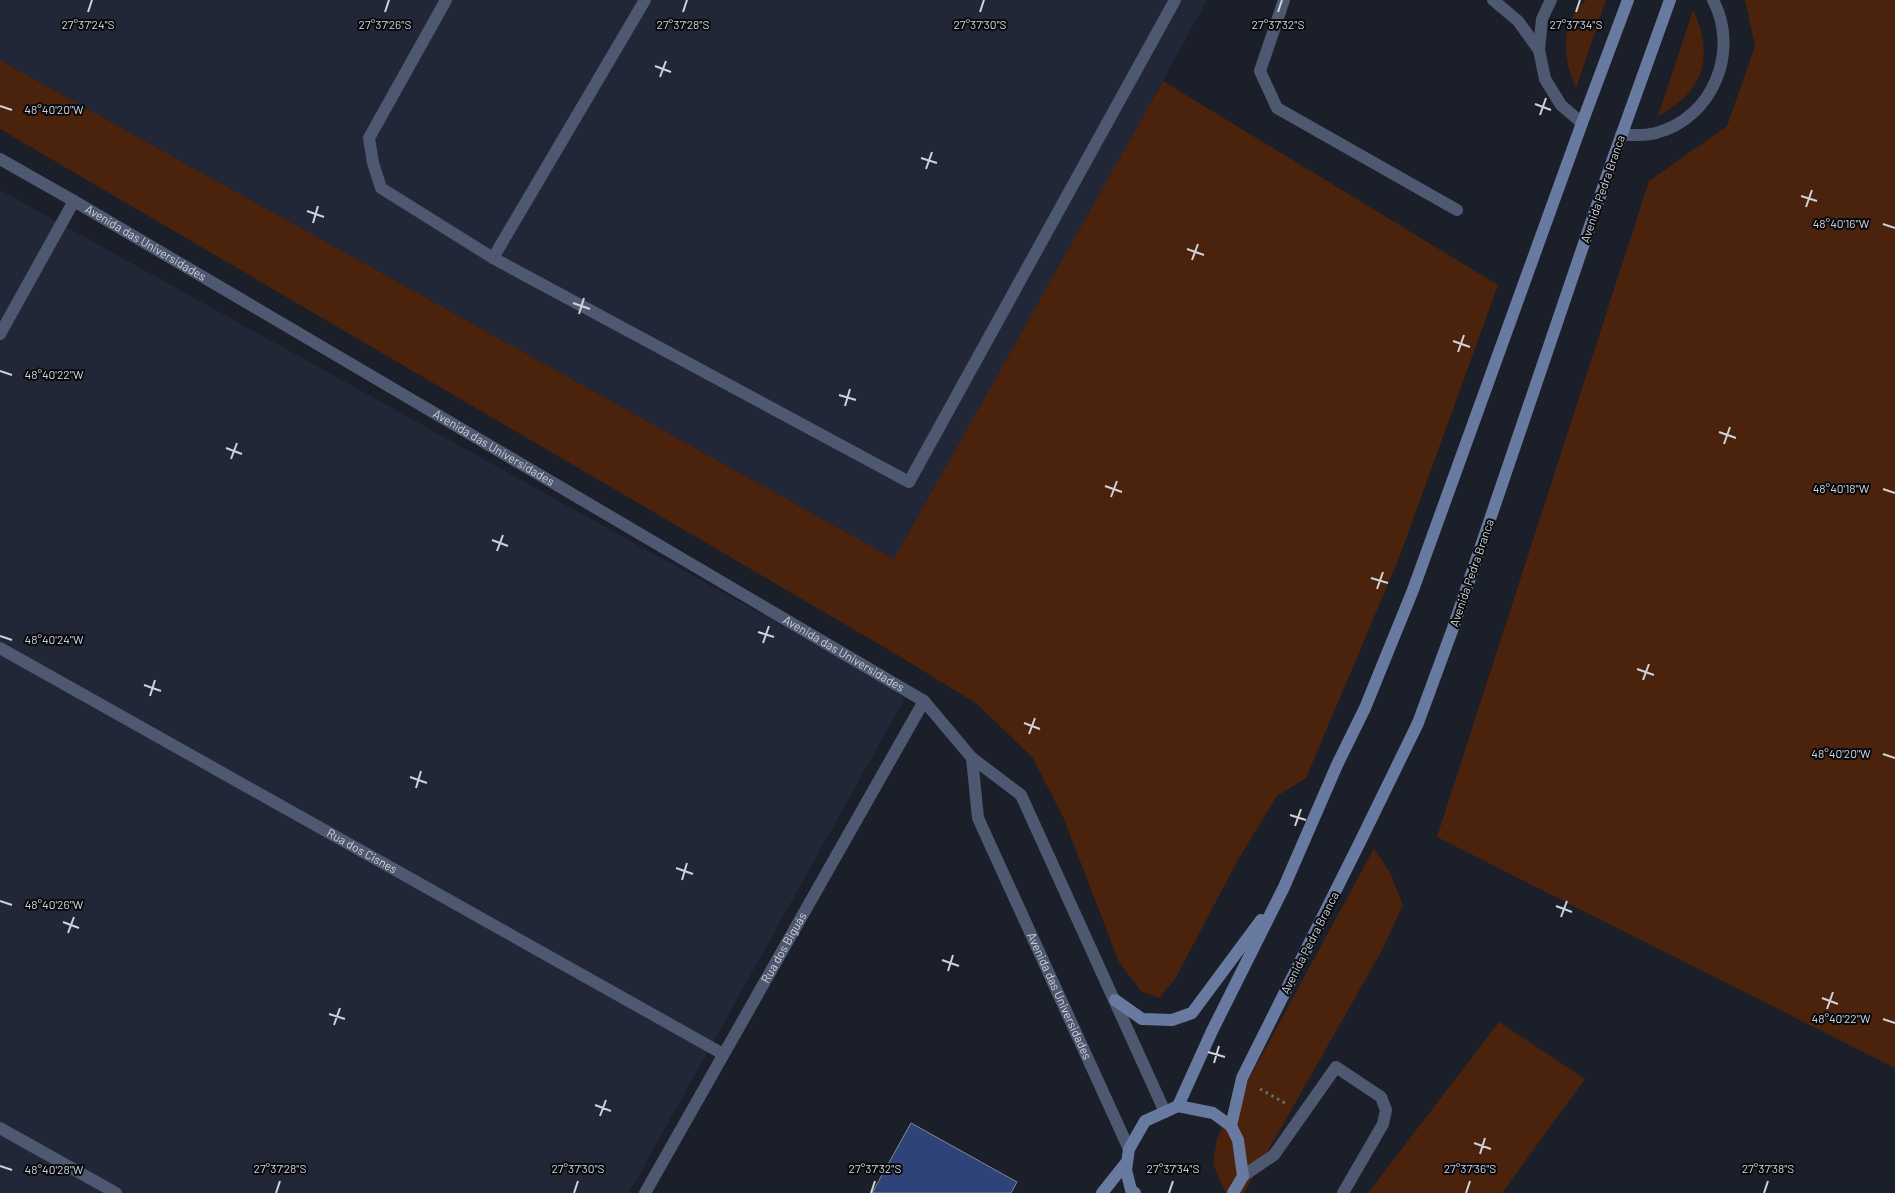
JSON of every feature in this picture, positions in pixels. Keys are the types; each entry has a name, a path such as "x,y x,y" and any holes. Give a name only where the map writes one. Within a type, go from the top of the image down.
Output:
{"main road":[{"path":"1178,1106 1212,1031 1284,887 1364,708 1413,590 1628,0"},
{"name":"Avenida Pedra Branca","path":"1231,1126 1242,1078 1418,723 1453,628 1621,135 1670,0"},
{"path":"1115,1000 1142,1019 1172,1020 1192,1013 1217,982 1284,887"},
{"path":"1134,1193 1131,1190 1126,1170 1129,1149 1145,1121 1178,1106 1214,1113 1231,1126 1238,1140 1243,1176 1233,1193"},
{"path":"1102,1193 1126,1162"}],"street":[{"path":"446,0 369,138 372,163 381,188 493,258 909,482 1175,0"},
{"path":"493,258 645,0"},
{"path":"1284,0 1260,72 1277,108 1457,210"},
{"path":"1493,0 1518,21 1539,50"},
{"path":"1551,0 1542,19 1539,50 1545,79 1561,105 1582,123"},
{"path":"1621,135 1656,134 1683,121 1705,100 1720,74 1725,44 1720,14 1713,0"},
{"name":"Avenida das Universidades","path":"0,159 924,701 972,758 1021,795 1165,1112"},
{"path":"0,334 74,201"},
{"name":"Rua dos Cisnes","path":"0,648 723,1054"},
{"name":"Rua dos Biguás","path":"645,1193 924,701"},
{"name":"Avenida das Universidades","path":"972,758 978,818 1129,1149"},
{"path":"1243,1176 1274,1155 1336,1067 1381,1097 1386,1110 1383,1124 1343,1193"},
{"path":"0,1128 116,1193"}],"shaded area":[{"path":"0,0 1207,0 899,562 0,60"},
{"path":"1586,0 1606,0 1576,88 1568,66 1566,42 1571,20 1577,9"},
{"path":"1745,0 1895,0 1895,1068 1437,837 1649,181 1727,126 1755,46"},
{"path":"1693,10 1700,27 1703,43 1701,72 1686,96 1658,116"},
{"path":"0,60 894,559 1163,81 1498,285 1399,558 1306,778 1277,796 1239,858 1175,979 1159,998 1141,991 1119,962 1064,819 1033,758 977,704 894,653 0,129"},
{"path":"0,190 875,677 905,698 629,1193 0,1193"},
{"path":"1374,848 1390,873 1403,905 1381,952 1244,1193 1226,1193 1213,1164 1217,1138"},
{"path":"1499,1022 1585,1079 1502,1193 1368,1193"}],"building":[{"path":"911,1123 1017,1182 1011,1193 872,1193"}]}
